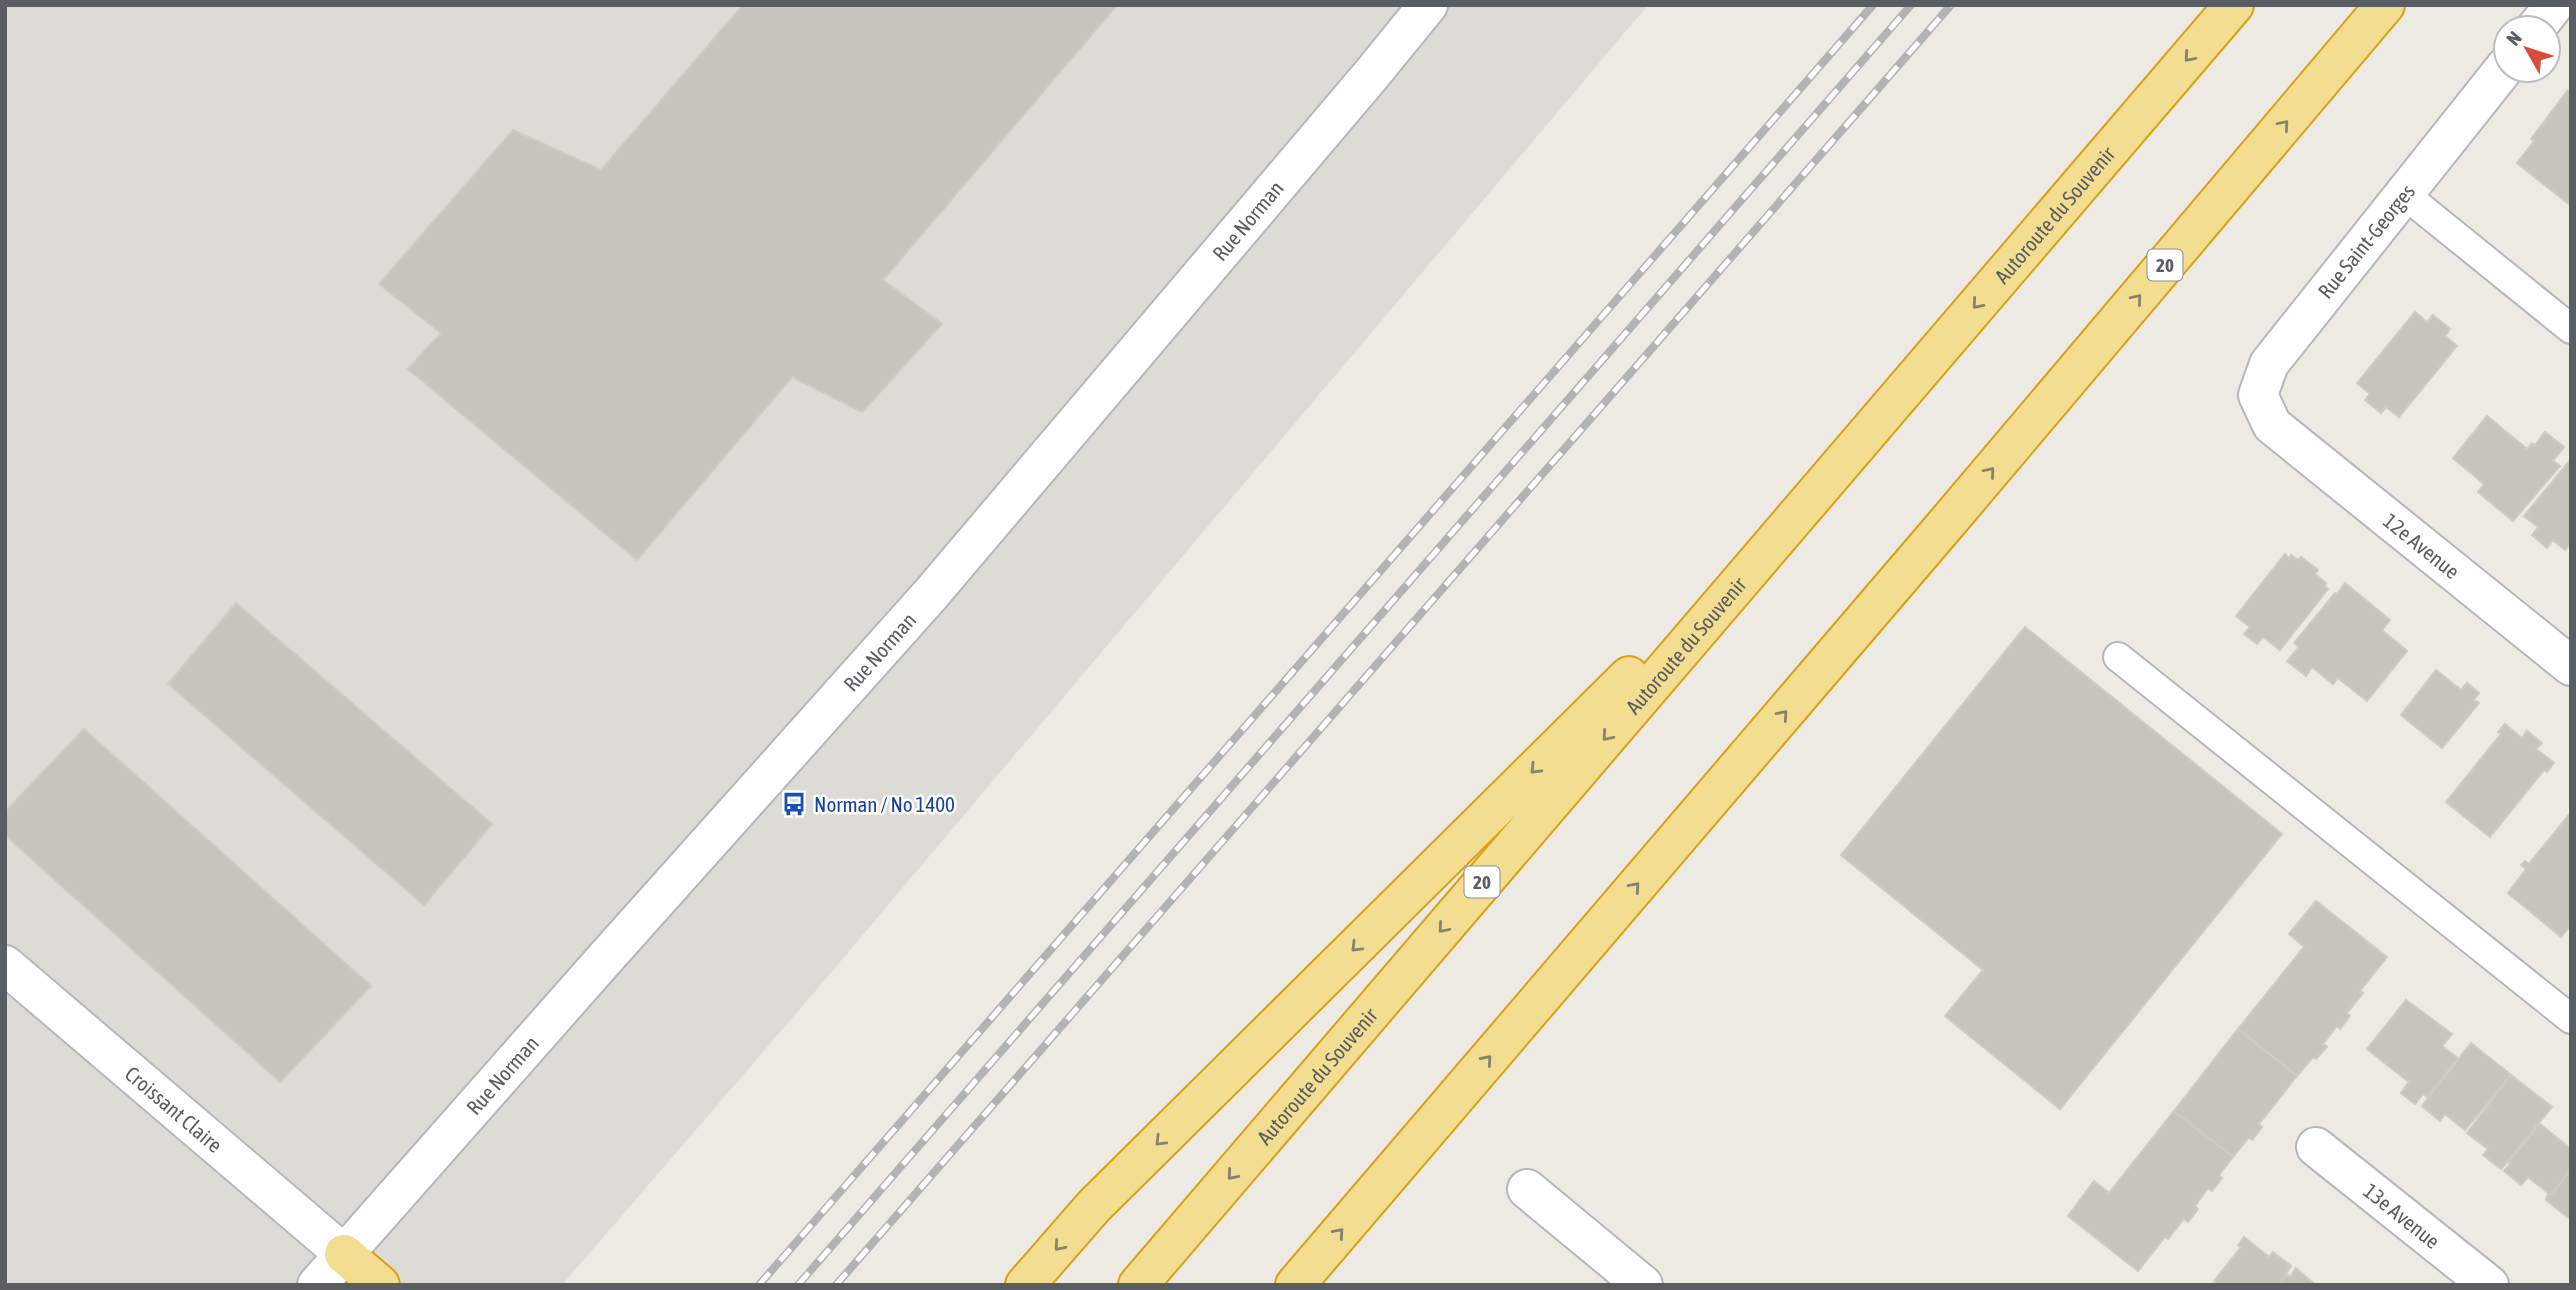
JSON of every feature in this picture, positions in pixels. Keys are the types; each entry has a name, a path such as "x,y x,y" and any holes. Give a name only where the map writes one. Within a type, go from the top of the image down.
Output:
{"highway":[{"name":"Autoroute du Souvenir","path":"1138,1285 2234,5"},
{"name":"20","path":"1295,1285 1946,524 2385,5"},
{"path":"1025,1285 1104,1196 1827,480"},
{"path":"344,1254 380,1285"}],"street":[{"name":"Rue Norman","path":"317,1285 938,585 1428,5"},
{"name":"Rue Saint-Georges","path":"2272,425 2258,395 2269,364 2492,84"},
{"name":"12e Avenue","path":"2272,425 2571,666"},
{"name":"Croissant Claire","path":"5,965 344,1254"},
{"name":"13e Avenue","path":"2316,1147 2489,1285"},
{"path":"1527,1189 1643,1285"}],"lane":[{"path":"2404,194 2571,329"},
{"path":"2118,657 2571,1019"}],"shaded area":[{"path":"5,5 1648,5 812,995 562,1285 5,1285"}],"building":[{"path":"743,5 1117,5 883,280 942,324 862,412 792,377 637,560 408,369 441,333 379,284 513,130 601,170"},
{"path":"2568,90 2571,91 2571,206 2517,163 2534,141 2531,139"},
{"path":"2415,312 2427,322 2433,315 2450,329 2445,336 2457,346 2399,417 2386,407 2381,413 2365,400 2370,394 2357,383"},
{"path":"2487,416 2527,449 2532,443 2535,445 2545,432 2564,447 2553,461 2560,466 2513,521 2478,492 2484,484 2453,458"},
{"path":"2571,459 2571,543 2565,550 2553,540 2547,548 2532,535 2538,527 2524,516"},
{"path":"2285,554 2298,560 2301,557 2318,570 2315,574 2326,583 2324,585 2328,589 2280,650 2263,637 2257,644 2244,634 2250,627 2236,616"},
{"path":"2345,583 2390,620 2382,630 2407,651 2367,701 2338,678 2333,684 2312,667 2306,676 2287,661 2299,647 2294,643"},
{"path":"236,603 492,824 424,905 168,684"},
{"path":"2025,627 2282,834 2060,1109 1945,1016 1983,970 1841,855"},
{"path":"2436,670 2461,690 2467,683 2479,693 2474,700 2479,703 2442,748 2401,715"},
{"path":"2505,724 2522,738 2527,731 2542,743 2536,749 2554,763 2547,772 2544,770 2490,837 2446,802 2501,734 2498,732"},
{"path":"84,729 371,986 280,1082 5,835 5,812"},
{"path":"2571,812 2571,925 2561,937 2508,893 2526,869 2521,865 2525,861 2529,864"},
{"path":"2316,901 2387,957 2360,991 2363,993 2347,1013 2350,1016 2340,1029 2337,1026 2323,1044 2327,1047 2316,1059 2313,1057 2297,1076 2238,1029 2304,947 2289,934"},
{"path":"2406,1000 2452,1034 2442,1046 2458,1058 2427,1097 2423,1094 2415,1104 2401,1093 2409,1082 2367,1049"},
{"path":"2238,1029 2297,1076 2259,1124 2262,1127 2252,1140 2249,1137 2233,1157 2174,1111"},
{"path":"2471,1043 2511,1075 2465,1130 2445,1114 2440,1121 2422,1106"},
{"path":"2511,1075 2552,1107 2501,1169 2483,1155 2488,1149 2467,1133"},
{"path":"2174,1111 2233,1157 2219,1175 2222,1178 2212,1191 2208,1188 2195,1206 2198,1209 2188,1222 2184,1219 2168,1239 2165,1237 2138,1271 2068,1216 2094,1181 2109,1193"},
{"path":"2540,1124 2571,1149 2571,1170 2551,1195 2528,1177 2521,1185 2504,1171"},
{"path":"2571,1170 2571,1220 2546,1200 2548,1193 2551,1195"},
{"path":"2244,1237 2269,1257 2273,1252 2291,1266 2279,1285 2219,1285 2214,1281 2241,1247 2238,1245"},
{"path":"2296,1268 2312,1285 2279,1285 2286,1275 2291,1276"}],"railway":[{"path":"759,1285 1873,5"},
{"path":"798,1285 1911,5"},
{"path":"836,1285 1951,5"}],"place":[{"name":"Norman / No 1400","path":"794,804"}]}
